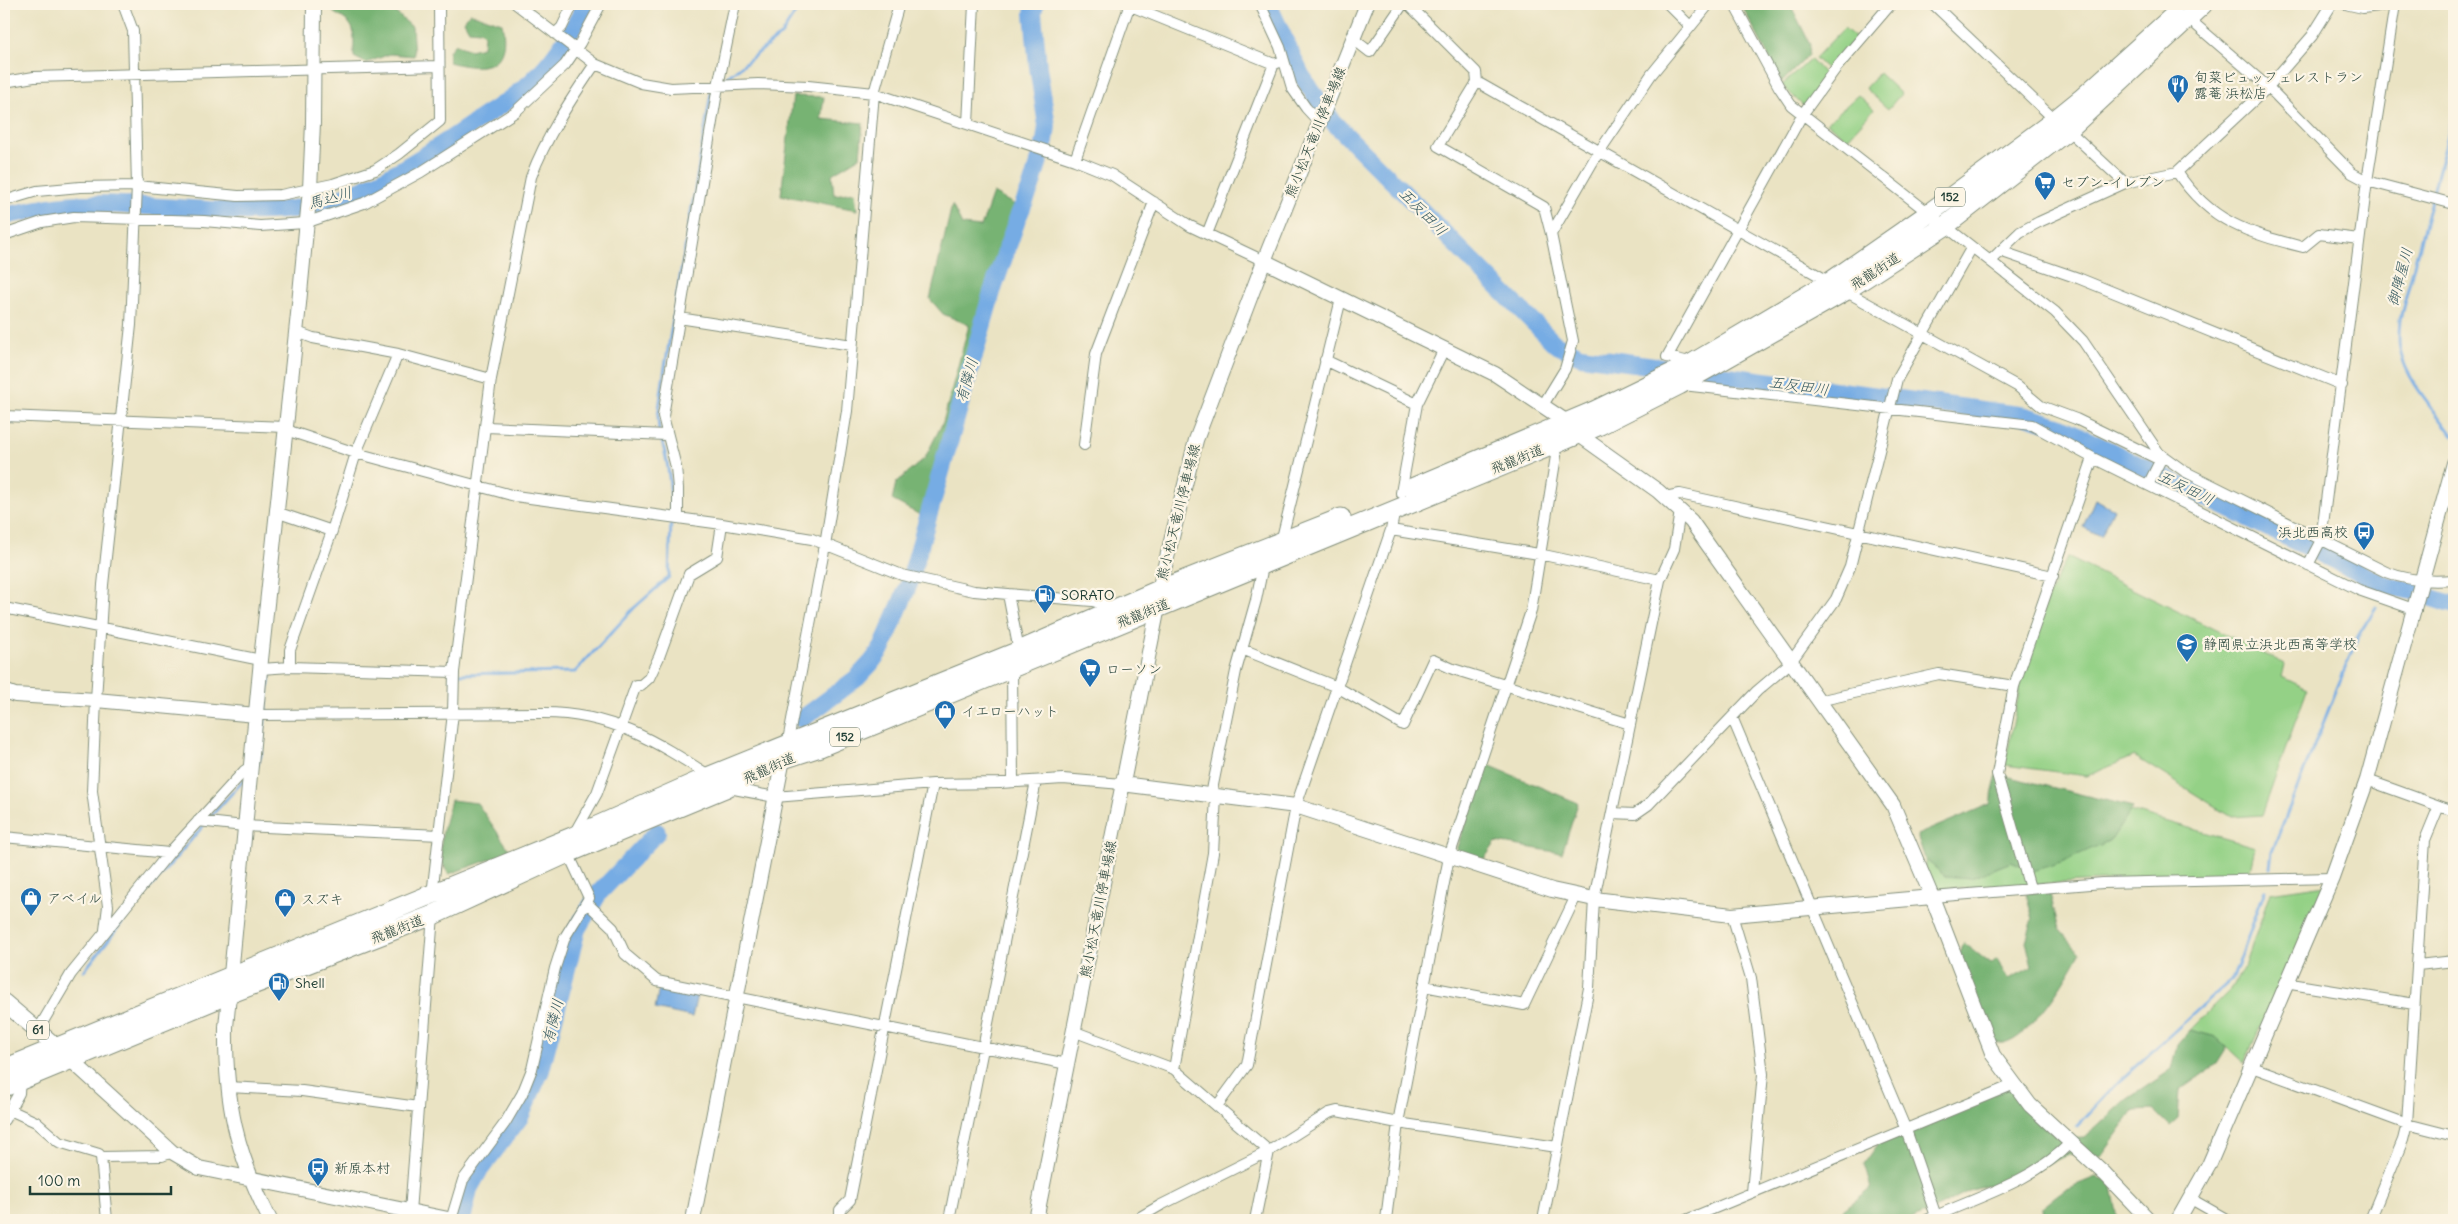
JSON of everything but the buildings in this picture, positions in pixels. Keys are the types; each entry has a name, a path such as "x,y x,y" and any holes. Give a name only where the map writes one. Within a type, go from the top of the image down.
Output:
{"highway":[{"name":"飛龍街道","path":"4,1069 231,974 432,894 725,788 785,753 820,747 1012,668 1158,598 1281,543 1553,445 1572,428 1659,379 1694,363 1945,226 2062,125 2082,99 2181,9 2203,4"},
{"name":"飛龍街道","path":"12,1083 229,994 433,915 710,776 785,753 1116,608 1158,598 1262,566 1398,501 1681,383 1715,365 1837,286 1928,214 2062,125"}],"main road":[{"name":"61","path":"4,1002 71,1060"}],"street":[{"path":"106,930 108,906 98,846 92,792 100,627 119,422 131,325 137,188 133,31 123,4"},
{"path":"270,1220 250,1179 233,1126 228,1087 226,1043 244,826 309,191 314,71 314,4"},
{"path":"4,194 4,201 37,191 80,187 137,188 238,196 281,195 309,191 375,170 399,154 440,121 438,4"},
{"path":"516,4 595,64 641,83 670,88 758,84 808,86 874,93 1075,160 1112,175 1207,234 1495,374 1543,405 1665,497 1691,520 1893,805 1932,897 1993,1055 2030,1105 2105,1174 2149,1220"},
{"path":"555,34 562,27 573,4"},
{"path":"4,234 42,222 74,217 136,216 260,226 306,220 364,203 421,172 515,112 546,85 574,49 601,4"},
{"path":"677,518 678,481 663,416 718,86 735,4"},
{"path":"693,1220 826,544 845,421 874,93 899,4"},
{"path":"968,124 974,4"},
{"path":"1075,160 1128,4 1278,62 1292,88 1306,108 1320,120"},
{"path":"1207,234 1278,62 1280,47 1260,4"},
{"name":"熊小松天竜川停車場線","path":"1036,1220 1073,1031 1097,921 1158,598 1196,440 1264,261 1367,4"},
{"path":"1352,38 1370,52 1403,4"},
{"path":"1408,4 1476,72 1477,82 1438,146 1544,206 1571,321 1572,346 1567,362 1543,405"},
{"path":"1668,4 1690,26"},
{"path":"1552,234 1600,150 1651,75 1709,4"},
{"path":"1734,4 1779,87 1791,105 2055,312 2083,341 2160,460"},
{"path":"1694,363 1667,357 1802,115 1836,68 1891,4"},
{"path":"1933,4 2125,183"},
{"path":"1990,261 2020,232 2125,183 2177,172 2268,87 2312,36 2332,4"},
{"path":"2310,562 2320,542 2342,385 2367,181 2395,4 2363,8 2345,4"},
{"path":"2181,9 2268,87 2352,173 2367,181 2454,204"},
{"path":"432,894 453,713 454,672 479,487 491,379 531,177 536,163 577,90 595,64"},
{"path":"4,82 34,77 314,71 439,66"},
{"path":"1477,82 1739,228 1837,286 1924,332 2017,386 2041,406 2076,419 2184,471 2320,542 2386,572 2422,584 2454,580"},
{"path":"2177,172 2190,192 2206,208 2235,226 2258,236 2303,247 2319,234 2359,239"},
{"path":"1084,446 1096,354 1154,202"},
{"path":"1612,813 1635,814 1648,805 1732,717 1790,662 1836,599 1850,567 1897,379 1972,247"},
{"path":"2000,251 2078,278 2342,385"},
{"path":"1281,543 1341,299"},
{"path":"679,318 852,345"},
{"path":"296,332 313,338 398,354 491,379"},
{"path":"1217,1106 1247,1065 1296,806 1391,530 1417,404 1444,349"},
{"path":"290,667 290,650 332,531 356,453 398,354"},
{"path":"1325,360 1417,404"},
{"path":"1681,383 2032,425 2092,458 2150,481 2310,562 2359,590 2416,606"},
{"path":"4,416 285,428 356,453 515,496 722,524 812,539 902,575 919,579 974,591 1092,601 1116,608"},
{"path":"486,427 666,435"},
{"path":"1386,1220 1398,1123 1449,857 1531,611 1556,456 1553,445"},
{"path":"2030,888 1997,774 2014,686 2092,458"},
{"path":"2150,481 2160,460"},
{"path":"2178,1220 2209,1165 2332,878 2367,780 2454,463"},
{"path":"1665,497 1680,494 2053,576"},
{"path":"1543,1220 1589,988 1594,900 1660,580 1674,549 1680,510"},
{"path":"276,512 332,531"},
{"path":"722,524 717,557 689,574 659,657 649,678 641,685 636,685 619,726 613,751 597,793 570,845 588,900 613,928 625,954 657,980 1067,1064"},
{"path":"1391,530 1539,554 1660,580"},
{"path":"1174,1069 1213,853 1213,795 1236,671 1262,566"},
{"path":"2438,581 2454,587"},
{"path":"1008,594 1019,651"},
{"path":"4,608 100,627 261,665 454,672"},
{"path":"1242,649 1337,687 1403,725 1433,660 1453,669 1630,724"},
{"path":"1012,668 1013,782"},
{"path":"1818,701 1940,674 2014,686"},
{"path":"4,691 15,695 96,700 256,715 584,714 619,726 664,747 710,776"},
{"path":"1732,717 1906,1130 1931,1218 1995,1192 2053,1161 2070,1143"},
{"path":"38,1030 71,974 106,930 169,853 244,771 250,767"},
{"path":"725,788 775,797 933,784 1087,780 1213,795 1296,806 1449,857 1576,896 1594,900 1732,915 2103,883 2332,878"},
{"path":"2367,780 2454,811"},
{"path":"950,1220 1036,781"},
{"path":"840,1220 840,1210 850,1200 933,784"},
{"path":"2370,1220 2404,1140 2408,1124 2414,1004 2426,840 2440,806"},
{"path":"198,821 244,826 440,835"},
{"path":"4,837 169,853"},
{"path":"1424,986 1524,1004 1576,896"},
{"path":"71,1060 172,1152 199,1168 452,1220 463,1180 505,1123 522,1094 532,1069 562,944 588,900"},
{"path":"410,1212 428,1012 433,915"},
{"path":"1732,915 1751,978 1763,1074 1752,1192"},
{"path":"2418,966 2454,961"},
{"path":"2286,983 2414,1004"},
{"path":"1073,1031 1174,1069 1269,1151"},
{"path":"2252,1067 2408,1124 2454,1136"},
{"path":"4,1120 19,1093 12,1083"},
{"path":"1686,1220 2015,1084"},
{"path":"228,1087 302,1090 418,1107"},
{"path":"10,1110 36,1122 59,1142 98,1154 101,1158 107,1220"},
{"path":"1135,1220 1269,1151 1329,1113 1337,1111 1398,1123 1556,1147"},
{"path":"1255,1220 1269,1151"},
{"path":"101,1158 162,1156 172,1152"},
{"path":"2190,1199 2228,1220"}],"green space":[{"path":"331,4 394,4 396,13 412,27 414,56 390,54 366,63 354,57 353,30 348,22 334,13"},
{"path":"1741,4 1790,4 1810,44 1809,55 1782,82"},
{"path":"470,13 502,23 503,49 499,57 492,63 484,66 462,65 449,62 449,51 455,44 470,50 483,47 484,35 480,31 469,30 464,21"},
{"path":"1844,28 1856,38 1829,71 1815,58"},
{"path":"1811,59 1827,77 1803,106 1782,85"},
{"path":"1879,73 1901,94 1888,109 1865,88"},
{"path":"1858,95 1874,109 1847,139 1827,123"},
{"path":"793,96 824,97 821,119 863,123 860,157 832,174 834,195 855,192 857,210 781,195"},
{"path":"993,193 1017,206 960,384 922,516 892,500 896,483 925,458 943,422 969,325 943,314 930,299 952,205 962,225 981,227"},
{"path":"2067,557 2285,664 2282,677 2307,689 2262,815 2232,817 2134,756 2087,776 2005,765 2030,636"},
{"path":"1486,764 1578,803 1562,853 1496,842 1484,859 1456,850"},
{"path":"1997,774 2133,807 2111,840 2064,861 2033,871 2011,862 1971,878 1945,876 1925,859 1917,835 1990,804"},
{"path":"451,800 477,803 511,852 449,874 441,857 441,848"},
{"path":"2130,811 2255,847 2249,874 1937,889 1925,869 1925,859 1945,876 1971,878 2011,862 2033,871 2111,840"},
{"path":"2325,885 2244,1063 2216,1037 2190,1030 2232,988 2246,963 2270,893"},
{"path":"2049,890 2059,929 2080,953 2058,990 2037,1018 2025,1030 2003,1043 1988,1041 1959,956 1964,943 1991,964 1997,959 2009,979 2032,967 2026,941 2033,919 2026,893"},
{"path":"2190,1030 2216,1037 2227,1048 2217,1064 2180,1090 2178,1119 2170,1126 2154,1110 2134,1111 2101,1157 2069,1154 2032,1172 1969,1191 1912,1220 1839,1220 1838,1214 1871,1188 1864,1164 1881,1140 2009,1086 2059,1139 2085,1138 2126,1100 2171,1070 2177,1045"},
{"path":"2096,1177 2111,1181 2118,1219 2044,1220 2043,1207 2066,1189"}],"water":[{"path":"2095,499 2114,509 2101,536 2083,527"},
{"path":"659,988 697,995 692,1017 655,1009"}],"waterway":[{"name":"馬込川","path":"4,216 72,204 132,205 233,211 283,210 309,206 361,190 433,151 519,92 540,73 556,54 586,4"},
{"path":"726,78 781,35 801,4"},
{"name":"有隣川","path":"802,719 857,678 871,663 882,648 909,584 992,292 1018,217 1031,187 1045,141 1047,126 1038,67 1033,13 1035,4"},
{"name":"五反田川","path":"1268,4 1301,75 1334,123 1555,344 1581,356 2026,416 2059,426 2387,586 2412,591 2454,605"},
{"path":"659,432 658,416 664,373 711,93"},
{"name":"御陣屋川","path":"2453,436 2415,384 2404,362 2399,339 2400,319 2454,112"},
{"path":"456,674 575,672 634,608 669,577 670,490 669,473 661,438"},
{"path":"2270,869 2272,851 2358,636 2376,607"},
{"path":"257,766 261,755 270,672"},
{"path":"211,816 244,780"},
{"path":"84,971 138,902 203,826"},
{"name":"有隣川","path":"462,1220 469,1189 479,1171 520,1117 541,1070 577,929 599,893 657,832"},
{"path":"2077,1126 2115,1085 2233,978 2265,890"}],"place":[{"name":"旬菜ビュッフェレストラン 露菴 浜松店","path":"2178,104"},
{"name":"セブン-イレブン","path":"2045,201"},
{"name":"浜北西高校","path":"2364,551"},
{"name":"SORATO","path":"1045,614"},
{"name":"静岡県立浜北西高等学校","path":"2187,663"},
{"name":"ローソン","path":"1090,688"},
{"name":"イエローハット","path":"945,730"},
{"name":"アベイル","path":"31,917"},
{"name":"スズキ","path":"285,918"},
{"name":"Shell","path":"279,1002"},
{"name":"新原本村","path":"318,1187"}]}
